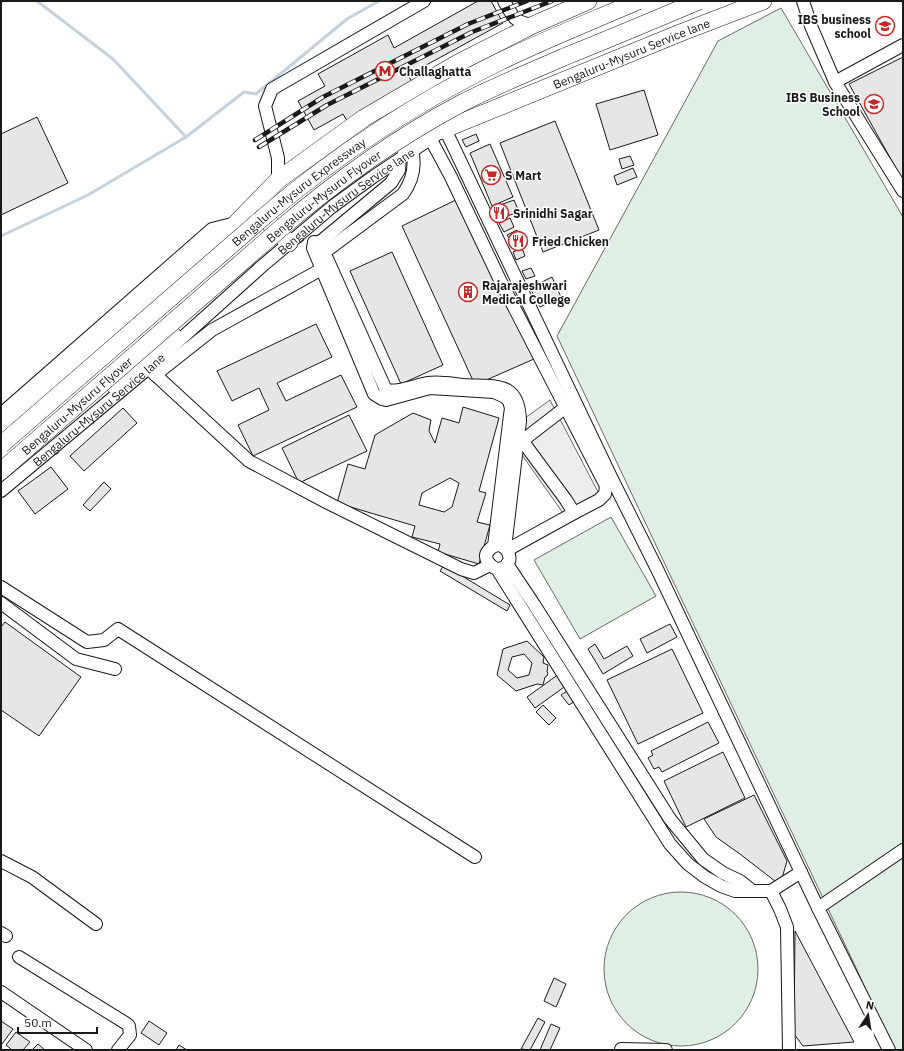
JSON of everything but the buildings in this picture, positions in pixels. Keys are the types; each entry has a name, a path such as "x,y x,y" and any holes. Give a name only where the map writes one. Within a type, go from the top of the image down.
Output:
{"highway":[{"name":"Bengaluru-Mysuru Expressway","path":"1,428 40,396 98,341 215,244 278,180 364,118 458,63 533,25 588,1"},
{"name":"Bengaluru-Mysuru Expressway","path":"1,445 284,200 325,167 356,145 420,104 500,61 638,1"},
{"name":"Bengaluru-Mysuru Flyover","path":"1,471 285,224 337,183 398,140 463,103 512,79 698,1"},
{"name":"Bengaluru-Mysuru Service lane","path":"445,129 680,33 756,4"},
{"path":"1,480 286,240 302,220 362,172 416,137 445,129"},
{"path":"252,206 286,240"}],"street":[{"path":"278,180 278,158 265,106 272,89 424,1"},
{"path":"504,1 513,18 518,22 533,25"},
{"path":"803,1 811,26 835,82 903,191"},
{"path":"835,82 903,45"},
{"path":"445,129 611,477 658,571 818,908 889,1050"},
{"name":"Bengaluru-Mysuru Service lane","path":"1,491 151,371 286,240 400,158 445,129"},
{"path":"430,138 451,177 500,280 606,486 605,494 599,500 502,548 488,551 486,555 488,562 498,566 670,819 703,859 723,873 740,881 751,890"},
{"path":"318,250 403,194 410,182 414,169 412,150"},
{"path":"318,250 391,183 399,170 400,158"},
{"name":"Bengaluru-Mysuru Expressway","path":"1,414 212,229 236,223"},
{"path":"318,250 326,267 374,394 382,399 391,400 430,386 499,386 509,391 514,396 520,415 516,435 502,548 510,557 498,566 474,573 461,569 328,503 249,461 151,371 212,330 326,267"},
{"path":"516,435 566,407"},
{"path":"516,435 566,500 574,513"},
{"path":"498,566 670,844 688,864 705,877 721,886 735,891 751,890 771,892 801,872"},
{"path":"1,587 87,642 104,640 118,629 475,857"},
{"path":"1,603 76,659 115,669"},
{"path":"644,801 655,796"},
{"path":"818,908 903,850"},
{"path":"1,861 32,877 96,924"},
{"path":"771,892 787,927 789,1050"},
{"path":"19,957 130,1026 130,1035 118,1050"},
{"path":"1,992 86,1050"},
{"path":"621,1049 666,1050"}],"green space":[{"path":"781,8 903,217 903,1050 893,1050 857,970 557,336 718,41"},
{"path":"611,517 656,596 580,639 534,560"},
{"path":"673,892 689,892 703,895 717,901 730,909 741,920 755,947 758,969 757,984 749,1005 741,1018 730,1029 703,1043 689,1046 673,1046 659,1043 645,1037 632,1029 621,1018 607,991 604,977 604,961 607,947 613,933 621,920 632,909 659,895"}],"shaded area":[{"path":"550,400 598,492 568,520 522,455 525,418"}],"waterway":[{"path":"1,236 88,195 186,137 113,59 37,1"},
{"path":"186,137 244,92 256,94 347,19 379,1"}],"railway":[{"path":"255,140 323,97 468,24 527,1"},
{"path":"259,147 327,105 472,32 552,1"}],"place":[{"name":"IBS business school","path":"885,26"},
{"name":"Challaghatta","path":"385,71"},
{"name":"IBS Business School","path":"874,104"},
{"name":"S Mart","path":"491,175"},
{"name":"Srinidhi Sagar","path":"499,213"},
{"name":"Fried Chicken","path":"518,241"},
{"name":"Rajarajeshwari Medical College","path":"468,292"}]}
